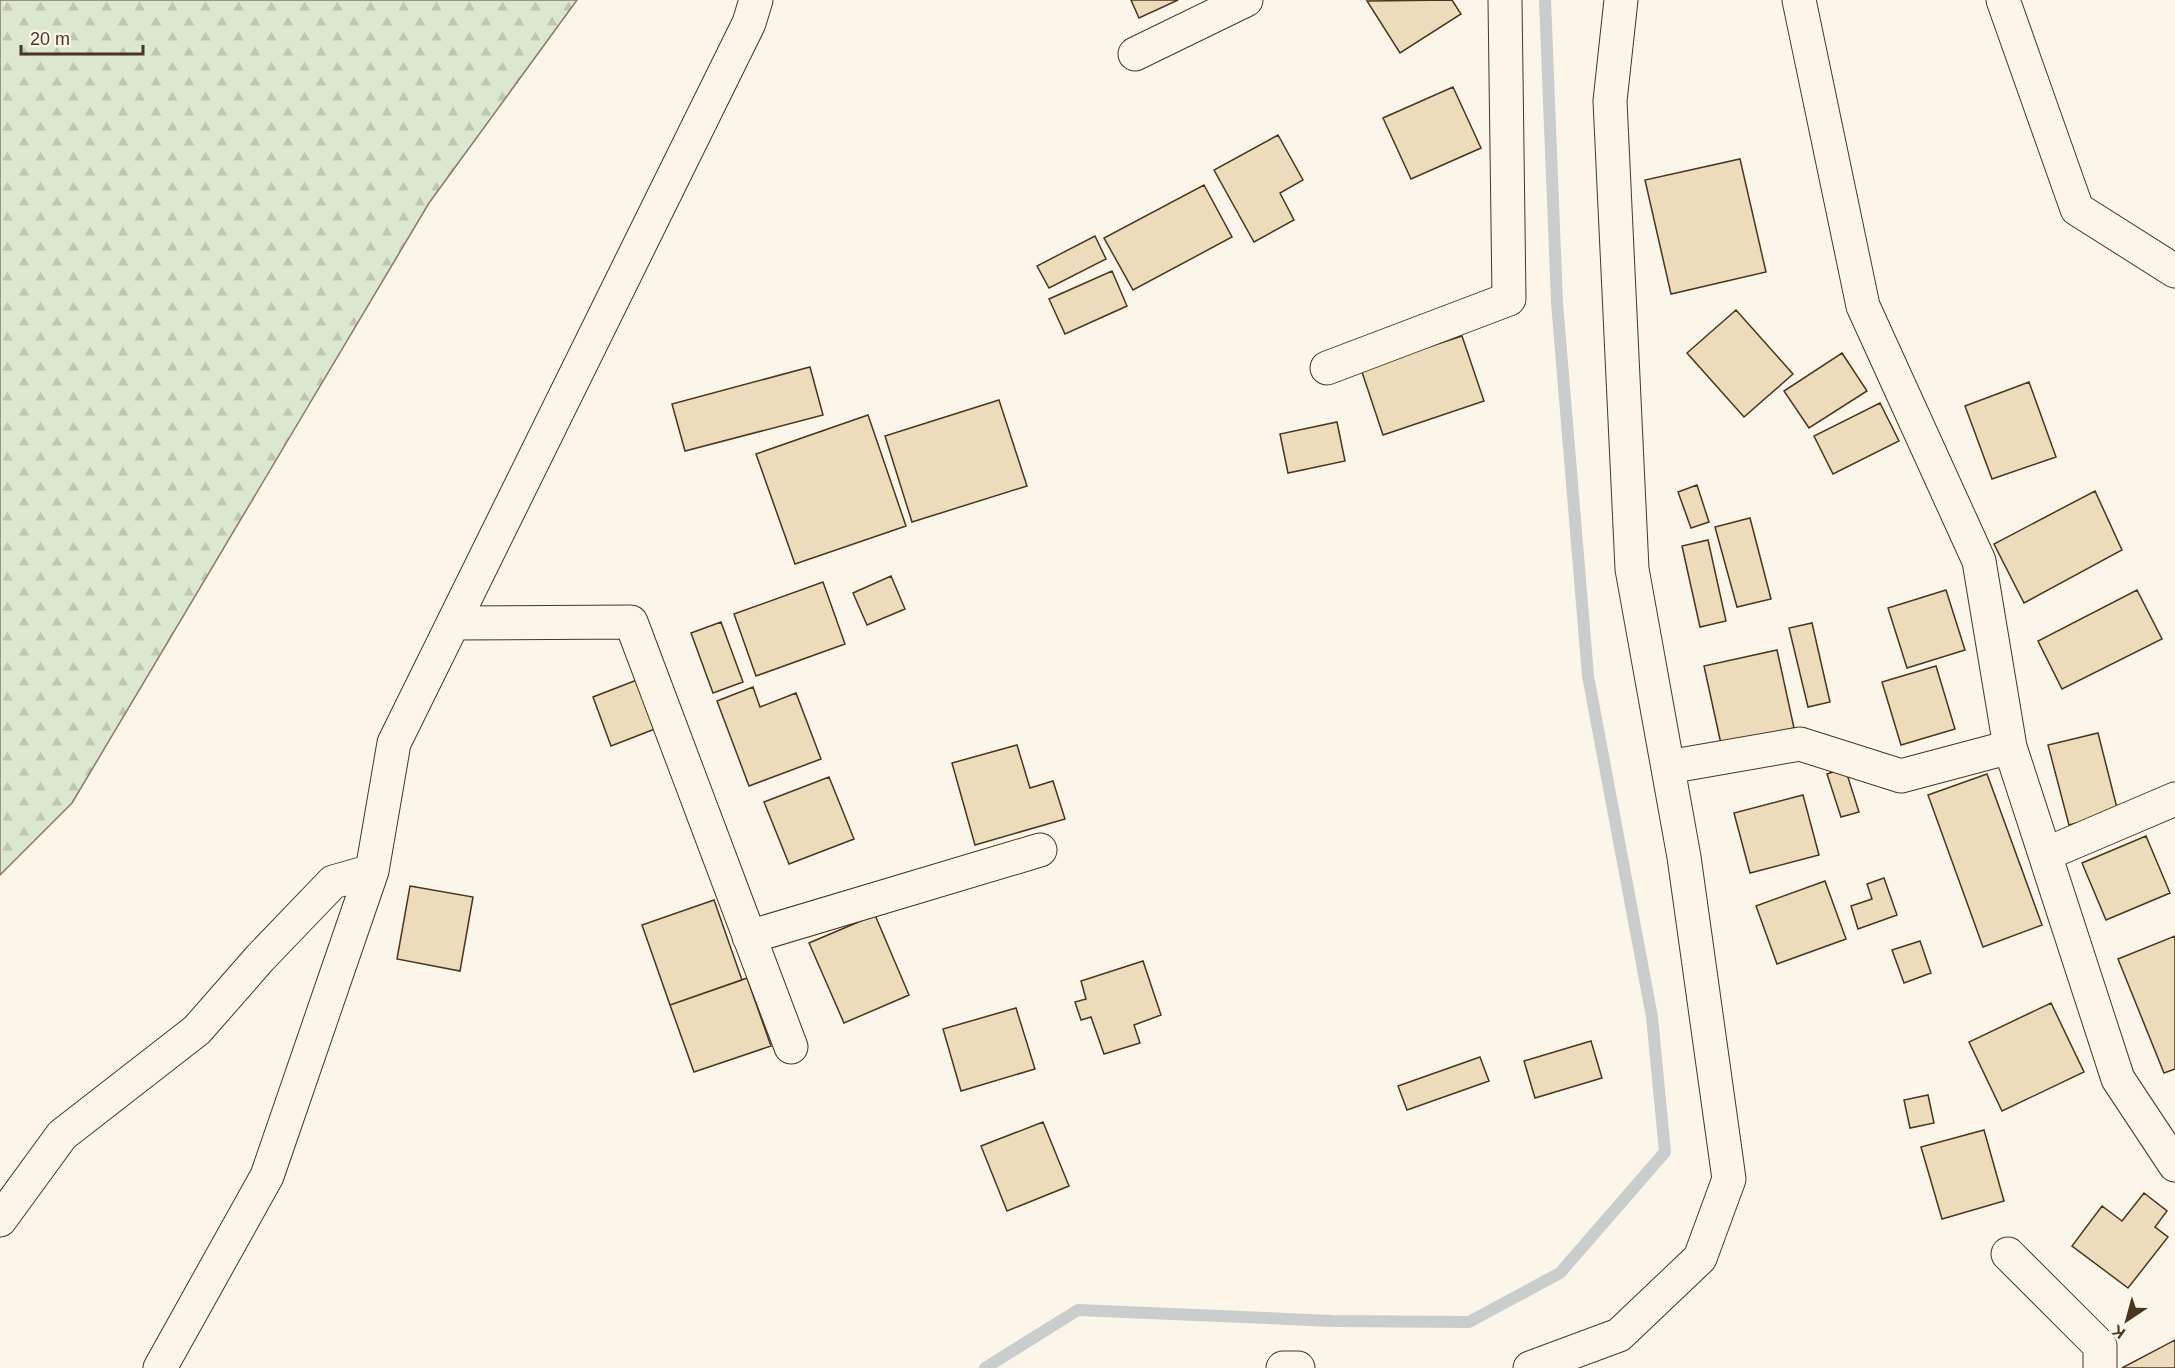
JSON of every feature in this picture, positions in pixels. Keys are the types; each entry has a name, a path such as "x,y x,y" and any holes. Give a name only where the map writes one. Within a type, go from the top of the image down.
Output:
{"street":[{"path":"160,1368 267,1176 372,871 394,743 743,34 756,0"},
{"path":"1136,54 1246,0"},
{"path":"1327,368 1509,299 1505,0"},
{"path":"1530,1368 1619,1335 1700,1258 1729,1179 1684,857 1632,569 1610,101 1621,0"},
{"path":"1800,0 1863,306 1979,561 2010,747 2118,1078 2175,1165"},
{"path":"2003,0 2077,209 2175,271"},
{"path":"453,623 631,622 791,1047"},
{"path":"1668,767 1800,744 1901,776 2010,747"},
{"path":"2046,854 2175,799"},
{"path":"749,937 1040,850"},
{"path":"0,1220 63,1135 197,1030 260,958 333,882 372,871"},
{"path":"2008,1254 2100,1346 2100,1368"},
{"path":"1283,1368 1298,1368"}],"green space":[{"path":"0,0 577,0 429,203 72,803 0,875"}],"building":[{"path":"1131,0 1178,0 1139,18"},
{"path":"1452,0 1461,14 1400,53 1367,1"},
{"path":"1453,87 1481,148 1411,179 1383,118"},
{"path":"1278,135 1303,180 1280,193 1294,220 1254,242 1214,170"},
{"path":"1740,159 1766,272 1671,294 1645,180"},
{"path":"1204,185 1232,237 1133,290 1104,238"},
{"path":"1095,236 1106,259 1049,288 1037,266"},
{"path":"1112,271 1127,306 1065,334 1049,299"},
{"path":"1736,310 1793,374 1744,417 1687,353"},
{"path":"1462,336 1484,401 1383,435 1361,369"},
{"path":"1842,353 1867,391 1809,428 1784,391"},
{"path":"810,367 823,415 685,451 672,404"},
{"path":"2029,382 2056,457 1992,479 1965,406"},
{"path":"999,400 1027,486 912,522 885,436"},
{"path":"1880,403 1899,441 1833,474 1814,436"},
{"path":"868,415 906,526 795,564 756,454"},
{"path":"1337,422 1345,461 1288,473 1280,434"},
{"path":"1697,485 1709,522 1691,528 1678,492"},
{"path":"2095,491 2122,550 2024,603 1994,544"},
{"path":"1750,518 1771,599 1737,607 1715,527"},
{"path":"1708,540 1726,621 1700,627 1682,546"},
{"path":"891,576 905,609 867,625 853,593"},
{"path":"823,582 845,644 756,676 734,614"},
{"path":"1946,590 1965,650 1907,668 1888,608"},
{"path":"2137,590 2162,639 2062,689 2038,641"},
{"path":"721,622 743,682 713,693 691,633"},
{"path":"1812,623 1830,702 1808,707 1789,628"},
{"path":"1777,650 1794,728 1721,744 1704,666"},
{"path":"1936,666 1955,729 1901,745 1882,682"},
{"path":"642,678 660,727 611,746 593,697"},
{"path":"753,687 760,707 796,693 821,759 749,786 717,701"},
{"path":"2098,733 2118,812 2069,825 2048,745"},
{"path":"1017,745 1030,788 1053,781 1065,819 975,845 952,763"},
{"path":"1845,768 1859,812 1841,817 1827,774"},
{"path":"1987,774 2042,925 1983,947 1928,795"},
{"path":"829,777 854,839 789,864 764,802"},
{"path":"1803,795 1819,855 1750,873 1734,813"},
{"path":"2146,836 2170,893 2106,920 2082,863"},
{"path":"1884,878 1897,915 1858,929 1851,906 1872,899 1867,884"},
{"path":"1825,881 1846,939 1777,964 1756,906"},
{"path":"410,886 473,897 460,971 397,959"},
{"path":"714,900 742,980 670,1005 642,925"},
{"path":"875,915 909,995 844,1023 809,943"},
{"path":"2175,936 2175,1069 2164,1073 2118,959"},
{"path":"1920,941 1931,973 1904,983 1892,950"},
{"path":"1143,961 1161,1015 1134,1025 1140,1043 1104,1054 1091,1017 1081,1020 1075,1002 1086,999 1081,981"},
{"path":"747,978 771,1046 694,1072 670,1005"},
{"path":"2051,1003 2084,1072 2002,1111 1969,1042"},
{"path":"1016,1008 1035,1069 961,1091 943,1029"},
{"path":"1591,1041 1602,1078 1535,1098 1524,1061"},
{"path":"1480,1057 1489,1081 1407,1110 1398,1086"},
{"path":"1928,1095 1934,1123 1910,1128 1904,1100"},
{"path":"1043,1122 1069,1186 1007,1211 981,1146"},
{"path":"1984,1130 2004,1201 1942,1219 1921,1147"},
{"path":"2144,1193 2167,1211 2155,1227 2168,1237 2128,1288 2072,1246 2102,1206 2122,1221"},
{"path":"2175,1340 2175,1368 2122,1368"}],"waterway":[{"path":"985,1368 1078,1310 1333,1321 1469,1322 1560,1273 1665,1152 1652,1017 1588,676 1557,303 1545,0"}]}
